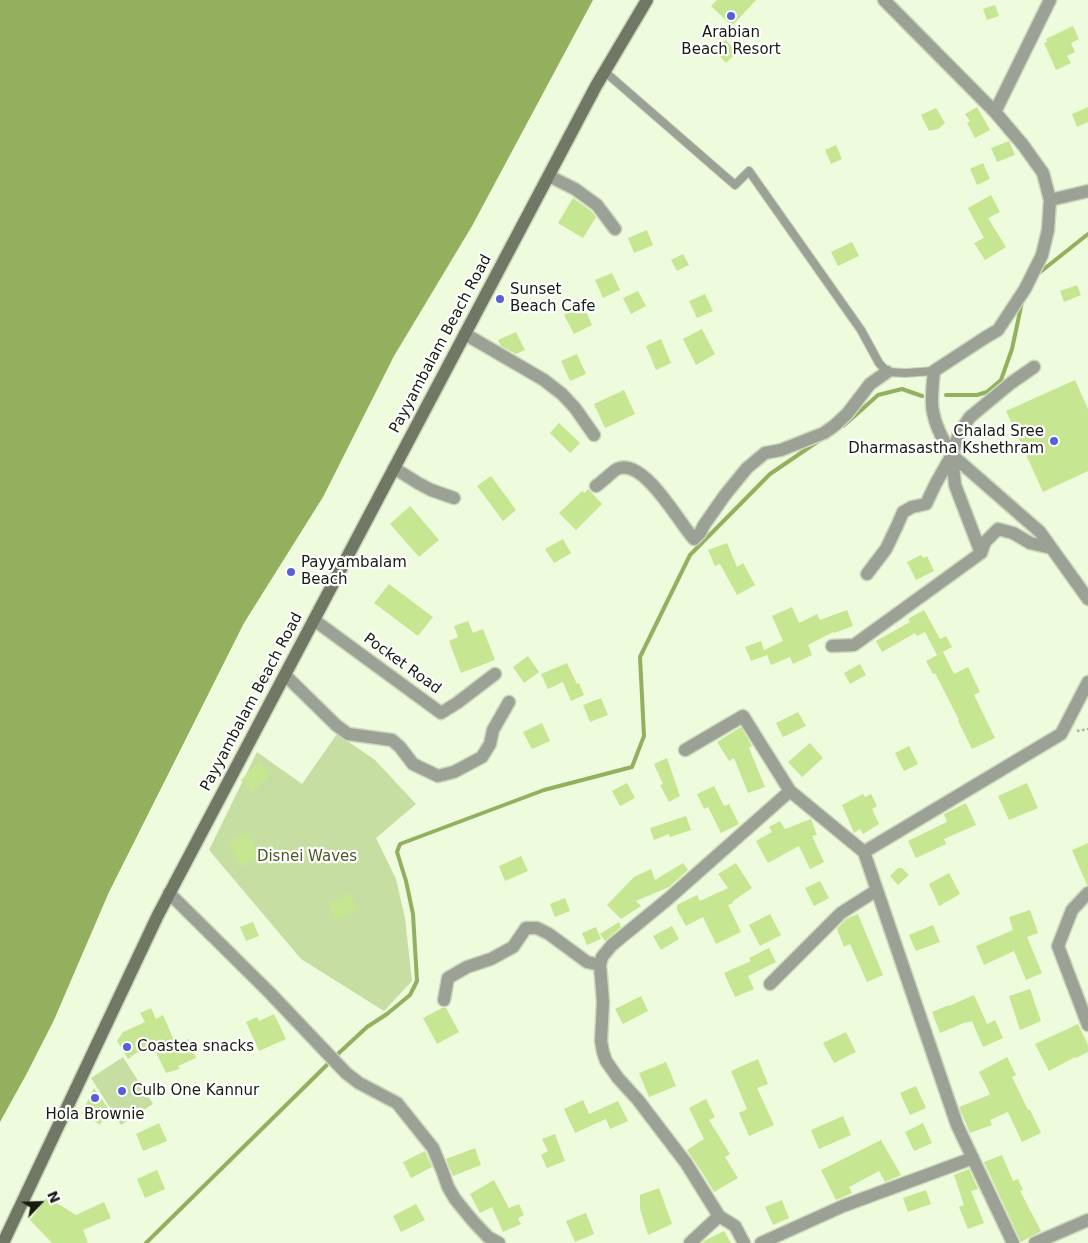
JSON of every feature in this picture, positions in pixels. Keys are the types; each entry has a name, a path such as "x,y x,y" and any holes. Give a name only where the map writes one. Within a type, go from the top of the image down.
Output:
{"main road":[{"name":"Payyambalam Beach Road","path":"3,1243 169,893 604,71 647,0"}],"street":[{"path":"884,0 995,112 1024,145 1043,173 1050,200 1048,230 1042,255 1025,289 998,330 934,371 932,401 934,418 942,440 952,455 1040,532 1088,599"},
{"path":"995,112 1050,0"},
{"path":"548,176 575,190 597,205 615,229"},
{"path":"1050,200 1088,192"},
{"path":"465,334 544,380 562,394 575,408 594,435"},
{"path":"867,574 886,549 903,512 912,507 926,504 952,455 958,433 970,416 1034,367"},
{"path":"596,486 617,469 628,467 654,486 694,539 746,468 766,453 781,450 824,433 847,414 870,384 888,372"},
{"path":"952,455 955,485 981,553"},
{"path":"394,468 431,490 454,498"},
{"path":"832,646 854,645 981,553 985,542 998,528 1013,533 1030,543 1052,548"},
{"name":"Pocket Road","path":"314,620 441,713 495,674"},
{"path":"285,675 336,725 348,734 392,740 413,764 438,776 454,772 482,757 490,744 493,730 509,702"},
{"path":"864,852 1061,734 1088,682"},
{"path":"685,750 743,716 790,791 864,852 957,1125 1012,1243"},
{"path":"744,1243 736,1226 720,1216 686,1163 606,1061 602,1052 601,1041 604,1002 600,965 602,957 612,945 790,791"},
{"path":"770,984 841,913 877,890"},
{"path":"169,893 270,993 346,1073 359,1083 397,1103 433,1148 448,1187 455,1199 488,1237 499,1243"},
{"path":"1088,893 1072,910 1058,946 1088,1026"},
{"path":"444,1000 448,978 467,967 491,959 513,946 526,928 537,928 549,934 587,962 600,965"},
{"path":"761,1243 843,1206 973,1158"},
{"path":"690,1243 720,1216"},
{"path":"1035,1243 1088,1220"}],"lane":[{"path":"604,71 735,185 749,171 860,330 879,363 888,372 934,371"}],"green space":[{"name":"Disnei Waves","path":"337,734 375,760 416,804 376,838 396,879 405,918 412,981 384,1011 301,959 209,850 257,752 302,784"},
{"name":"Culb One Kannur","path":"123,1057 153,1104 121,1125 91,1078"}],"shaded area":[{"path":"0,0 593,0 472,226 394,356 323,497 244,623 109,892 54,1020 0,1122"}],"building":[{"name":"Arabian Beach Resort","path":"717,0 756,0 732,26 711,6"},
{"path":"995,5 999,16 987,20 983,9"},
{"path":"1073,26 1079,39 1071,43 1075,52 1067,56 1071,63 1056,70 1044,43 1047,42 1046,39"},
{"path":"726,40 737,52 726,63 714,50"},
{"path":"977,107 990,130 975,138 967,123 970,121 965,114"},
{"path":"1088,107 1088,122 1077,127 1072,114"},
{"path":"936,108 945,123 938,129 929,131 921,115"},
{"path":"1009,141 1015,155 997,162 991,148"},
{"path":"836,145 842,159 831,164 825,150"},
{"path":"983,163 990,179 977,185 970,169"},
{"path":"991,195 1000,212 988,218 1006,247 985,260 974,243 984,238 968,208"},
{"path":"573,198 596,217 583,238 558,223"},
{"path":"647,230 653,245 634,253 628,238"},
{"path":"852,242 859,256 838,266 831,252"},
{"path":"683,254 689,265 677,271 671,260"},
{"path":"612,273 620,290 603,298 595,280"},
{"path":"1077,285 1081,295 1064,302 1060,291"},
{"path":"638,291 646,306 631,314 623,298"},
{"path":"705,294 713,311 697,318 689,301"},
{"path":"583,305 592,325 574,334 564,315"},
{"path":"702,329 715,354 696,365 683,339"},
{"path":"516,332 525,350 516,354 501,346 498,340"},
{"path":"661,339 671,363 656,370 646,346"},
{"path":"577,354 586,374 570,381 561,361"},
{"name":"Chalad Sree Dharmasastha Kshethram","path":"1075,380 1088,409 1088,471 1043,492 1006,411"},
{"path":"624,390 635,414 605,428 594,404"},
{"path":"559,423 580,443 570,453 550,433"},
{"path":"491,476 516,510 503,521 477,486"},
{"path":"588,489 602,504 576,530 559,513 582,491 585,493"},
{"path":"410,506 439,540 419,557 390,524"},
{"path":"563,539 571,553 554,563 545,549"},
{"path":"727,543 737,567 743,563 755,585 737,595 720,564 715,566 708,550"},
{"path":"921,555 923,558 927,556 934,571 916,580 907,562"},
{"path":"389,584 433,617 418,636 374,603"},
{"path":"792,607 799,623 817,614 820,620 847,610 853,626 833,632 808,645 812,655 793,664 790,657 771,665 767,655 751,661 745,647 761,641 764,650 783,641 772,616"},
{"path":"924,610 940,639 946,636 952,647 937,655 925,632 917,636 915,633 882,652 876,641 910,622 908,619"},
{"path":"468,621 473,633 483,629 495,660 461,673 449,641 458,637 454,626"},
{"path":"943,652 954,674 968,667 980,692 974,695 995,738 972,749 935,673 933,674 926,661"},
{"path":"528,656 539,672 524,683 513,667"},
{"path":"567,663 584,695 571,701 563,682 548,689 541,674"},
{"path":"860,664 866,675 850,684 844,673"},
{"path":"601,698 608,715 590,722 583,705"},
{"path":"798,712 806,726 783,737 776,723"},
{"path":"542,723 550,741 532,749 523,732"},
{"path":"741,727 752,746 749,748 765,787 748,793 734,758 729,761 717,742"},
{"path":"810,743 823,758 802,777 788,762"},
{"path":"909,746 918,764 904,771 895,753"},
{"path":"667,758 680,796 669,802 660,785 663,784 654,764"},
{"path":"259,761 271,773 253,792 241,780"},
{"path":"627,783 635,798 620,806 612,791"},
{"path":"1027,783 1038,808 1009,820 998,796"},
{"path":"714,786 724,806 729,804 739,824 721,833 708,807 704,809 697,794"},
{"path":"863,794 865,797 871,794 877,806 872,809 879,824 863,834 860,829 854,833 842,805"},
{"path":"966,803 976,825 944,839 946,844 916,858 908,841 947,822 944,814"},
{"path":"686,816 691,830 670,837 669,834 654,840 650,828"},
{"path":"811,819 817,835 812,836 824,862 810,869 799,846 768,863 756,841 772,832 769,827 780,821 785,829"},
{"path":"248,832 260,858 240,867 228,842"},
{"path":"1088,843 1088,885 1087,885 1072,850"},
{"path":"521,856 528,871 505,881 499,866"},
{"path":"683,863 688,870 669,887 636,901 641,906 621,919 607,905 634,877 651,869 655,880"},
{"path":"736,863 752,888 728,905 741,932 716,944 703,917 686,926 677,910 677,905 697,895 700,901 728,888 718,874"},
{"path":"898,868 902,868 909,875 898,885 890,876"},
{"path":"949,873 960,894 939,906 929,884"},
{"path":"820,881 829,898 814,906 805,888"},
{"path":"350,893 358,911 336,921 328,903"},
{"path":"565,898 570,911 555,917 550,904"},
{"path":"1030,910 1038,933 1027,937 1042,973 1026,980 1014,951 984,965 976,946 1013,930 1009,917"},
{"path":"770,914 781,935 760,946 749,925"},
{"path":"858,914 883,975 867,982 850,944 844,947 837,929 846,919"},
{"path":"253,922 259,936 246,941 240,927"},
{"path":"619,922 621,927 605,941 600,934"},
{"path":"933,925 940,942 916,951 909,935"},
{"path":"672,926 679,939 661,950 653,936"},
{"path":"596,927 601,939 587,945 582,933"},
{"path":"769,948 776,962 748,976 754,989 735,997 724,973 751,961 749,958"},
{"path":"1030,989 1041,1021 1020,1030 1009,996"},
{"path":"974,995 987,1024 995,1020 1003,1038 983,1047 972,1021 940,1033 932,1012"},
{"path":"641,996 648,1011 623,1024 615,1009"},
{"path":"151,1008 156,1019 163,1015 176,1045 189,1039 196,1058 178,1066 180,1069 166,1073 155,1050 149,1052 146,1046 128,1059 117,1041 123,1032 145,1022 140,1013"},
{"path":"442,1008 446,1008 459,1032 437,1044 423,1018"},
{"path":"274,1014 286,1039 259,1051 246,1022 257,1017 259,1021"},
{"path":"1078,1024 1088,1045 1088,1052 1049,1071 1035,1044"},
{"path":"846,1032 856,1052 834,1063 823,1043"},
{"path":"1007,1057 1016,1075 1012,1077 1041,1133 1022,1142 1008,1112 990,1120 992,1125 970,1133 959,1107 990,1094 979,1072"},
{"path":"758,1059 768,1084 757,1088 774,1125 749,1136 739,1113 747,1109 731,1071"},
{"path":"666,1062 676,1086 649,1097 639,1073"},
{"path":"916,1086 926,1108 910,1115 900,1093"},
{"name":"Hola Brownie","path":"94,1088 108,1108 100,1125 82,1113"},
{"path":"706,1099 715,1117 709,1120 730,1154 725,1157 738,1178 714,1192 687,1150 704,1139 689,1108"},
{"path":"583,1100 589,1114 618,1101 628,1121 610,1129 606,1119 575,1133 564,1109"},
{"path":"843,1116 851,1135 819,1149 811,1130"},
{"path":"159,1123 167,1141 143,1151 136,1134"},
{"path":"923,1123 932,1143 914,1151 905,1132"},
{"path":"555,1134 565,1161 547,1168 541,1155 548,1151 542,1139"},
{"path":"881,1140 901,1175 885,1182 879,1171 849,1187 852,1193 836,1200 821,1170"},
{"path":"475,1148 481,1165 453,1176 446,1159"},
{"path":"425,1151 432,1167 411,1178 403,1162"},
{"path":"1002,1155 1013,1181 1018,1179 1023,1190 1020,1191 1041,1231 1021,1242 984,1162"},
{"path":"969,1169 978,1189 971,1191 984,1223 968,1229 959,1207 964,1205 954,1175"},
{"path":"157,1170 165,1189 145,1198 137,1179"},
{"path":"494,1180 509,1208 519,1204 524,1215 518,1218 521,1224 503,1232 492,1207 480,1213 470,1194"},
{"path":"659,1188 672,1224 648,1235 640,1209 640,1195"},
{"path":"926,1190 931,1204 908,1212 903,1198"},
{"path":"47,1197 76,1215 104,1202 111,1218 83,1230 88,1243 52,1243 30,1220"},
{"path":"782,1200 789,1218 773,1225 765,1207"},
{"path":"416,1204 425,1220 401,1232 393,1216"},
{"path":"586,1213 594,1234 575,1242 566,1221"},
{"path":"724,1231 731,1243 702,1243 704,1241"}],"waterway":[{"path":"1039,273 1088,234"},
{"path":"946,395 977,395 987,392 1001,380 1012,349 1022,302"},
{"path":"843,426 878,395 902,389 922,396"},
{"path":"146,1243 340,1052 367,1027 387,1014 410,995 417,981 413,914 397,852 400,844 544,790 632,767 644,736 640,657 690,555 770,474 820,440"}],"place":[{"name":"Arabian Beach Resort","path":"731,16"},
{"name":"Sunset Beach Cafe","path":"500,299"},
{"name":"Chalad Sree Dharmasastha Kshethram","path":"1054,441"},
{"name":"Payyambalam Beach","path":"291,572"},
{"name":"Coastea snacks","path":"127,1047"},
{"name":"Culb One Kannur","path":"122,1091"},
{"name":"Hola Brownie","path":"95,1098"}]}
